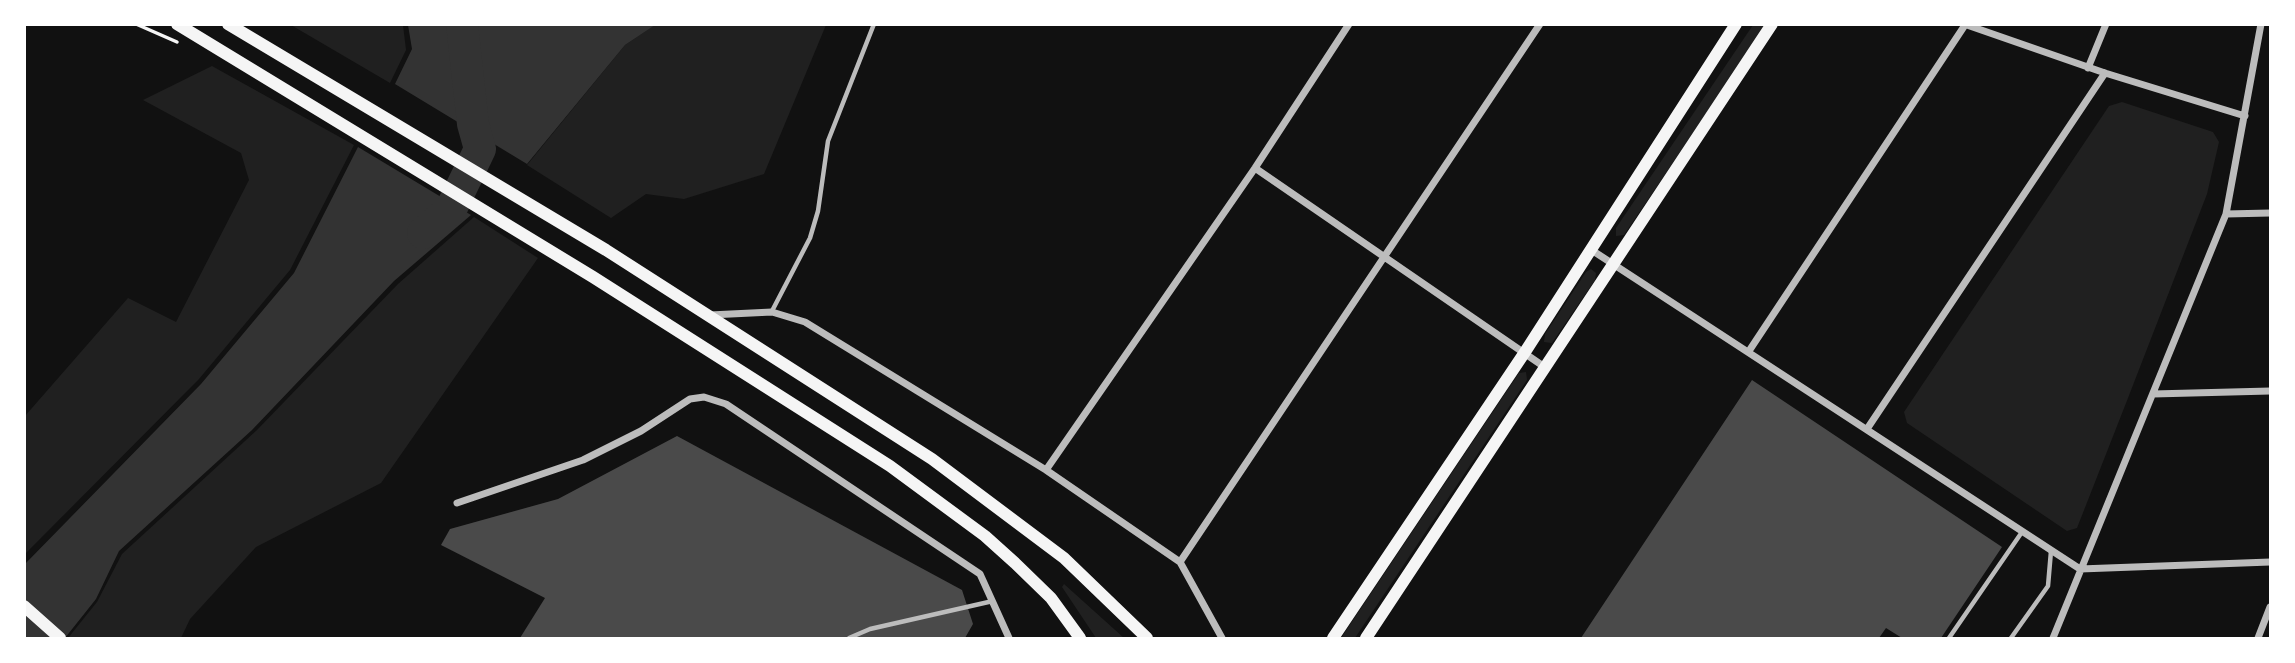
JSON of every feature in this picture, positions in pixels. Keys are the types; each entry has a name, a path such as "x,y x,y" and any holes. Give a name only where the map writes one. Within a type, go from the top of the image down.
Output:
{"main road":[{"path":"177,24 593,277 890,466 985,536 1051,598 1080,639"},
{"path":"1333,639 1525,352 1736,24"},
{"path":"1366,639 1772,24"},
{"path":"229,25 606,250 932,459 1064,558 1147,639"},
{"path":"24,606 60,639"}],"street":[{"path":"1046,470 1255,168 1349,24"},
{"path":"1180,562 1540,24"},
{"path":"2088,68 2106,24"},
{"path":"2053,639 2226,214 2261,24"},
{"path":"1749,351 1964,25 2105,74 2245,116"},
{"path":"2259,37 2270,36"},
{"path":"1867,429 2105,74"},
{"path":"1255,168 1546,368"},
{"path":"2226,214 2270,212"},
{"path":"1590,249 2080,569 2270,562"},
{"path":"710,315 772,312 805,322 1046,470 1180,562 1222,639"},
{"path":"2153,394 2270,391"},
{"path":"457,503 583,460 641,431 690,399 704,397 726,404 980,573 1009,639"},
{"path":"2258,639 2270,607"}],"lane":[{"path":"772,312 810,237 818,211 828,141 874,24"},
{"path":"1949,639 2022,531"},
{"path":"2011,639 2048,586 2051,550"},
{"path":"849,639 870,629 994,601"}],"shaded area":[{"path":"408,24 655,25 625,45 527,164 395,84 412,49"},
{"path":"656,24 826,25 764,174 684,199 646,194 611,218 527,165 625,45"},
{"path":"291,25 403,25 406,50 390,83"},
{"path":"1753,25 1766,25 1624,235 1616,236 1616,228"},
{"path":"212,66 354,145 290,270 199,379 25,554 25,416 128,298 176,322 249,180 241,153 143,100"},
{"path":"2122,102 2213,132 2219,142 2207,194 2128,398 2077,528 2067,531 1907,423 1904,412 2109,106"},
{"path":"358,147 471,215 394,281 252,430 119,551 96,599 65,638 25,638 25,564 201,384 294,273"},
{"path":"474,217 538,258 381,483 256,547 190,619 181,638 68,638 97,602 122,554 257,430 398,284"},
{"path":"1591,269 1596,273 1595,280 1552,343 1544,342 1545,334 1586,272"},
{"path":"1526,372 1527,380 1355,638 1341,638 1519,373"},
{"path":"1064,584 1124,638 1096,638 1062,587"}],"building":[{"path":"1752,380 2002,547 1941,638 1902,638 1886,628 1879,638 1581,638"},
{"path":"677,436 962,590 973,624 965,638 520,638 545,598 441,545 450,529 558,499"}],"waterway":[{"path":"423,233 451,209 480,149 473,124 462,24"}]}
